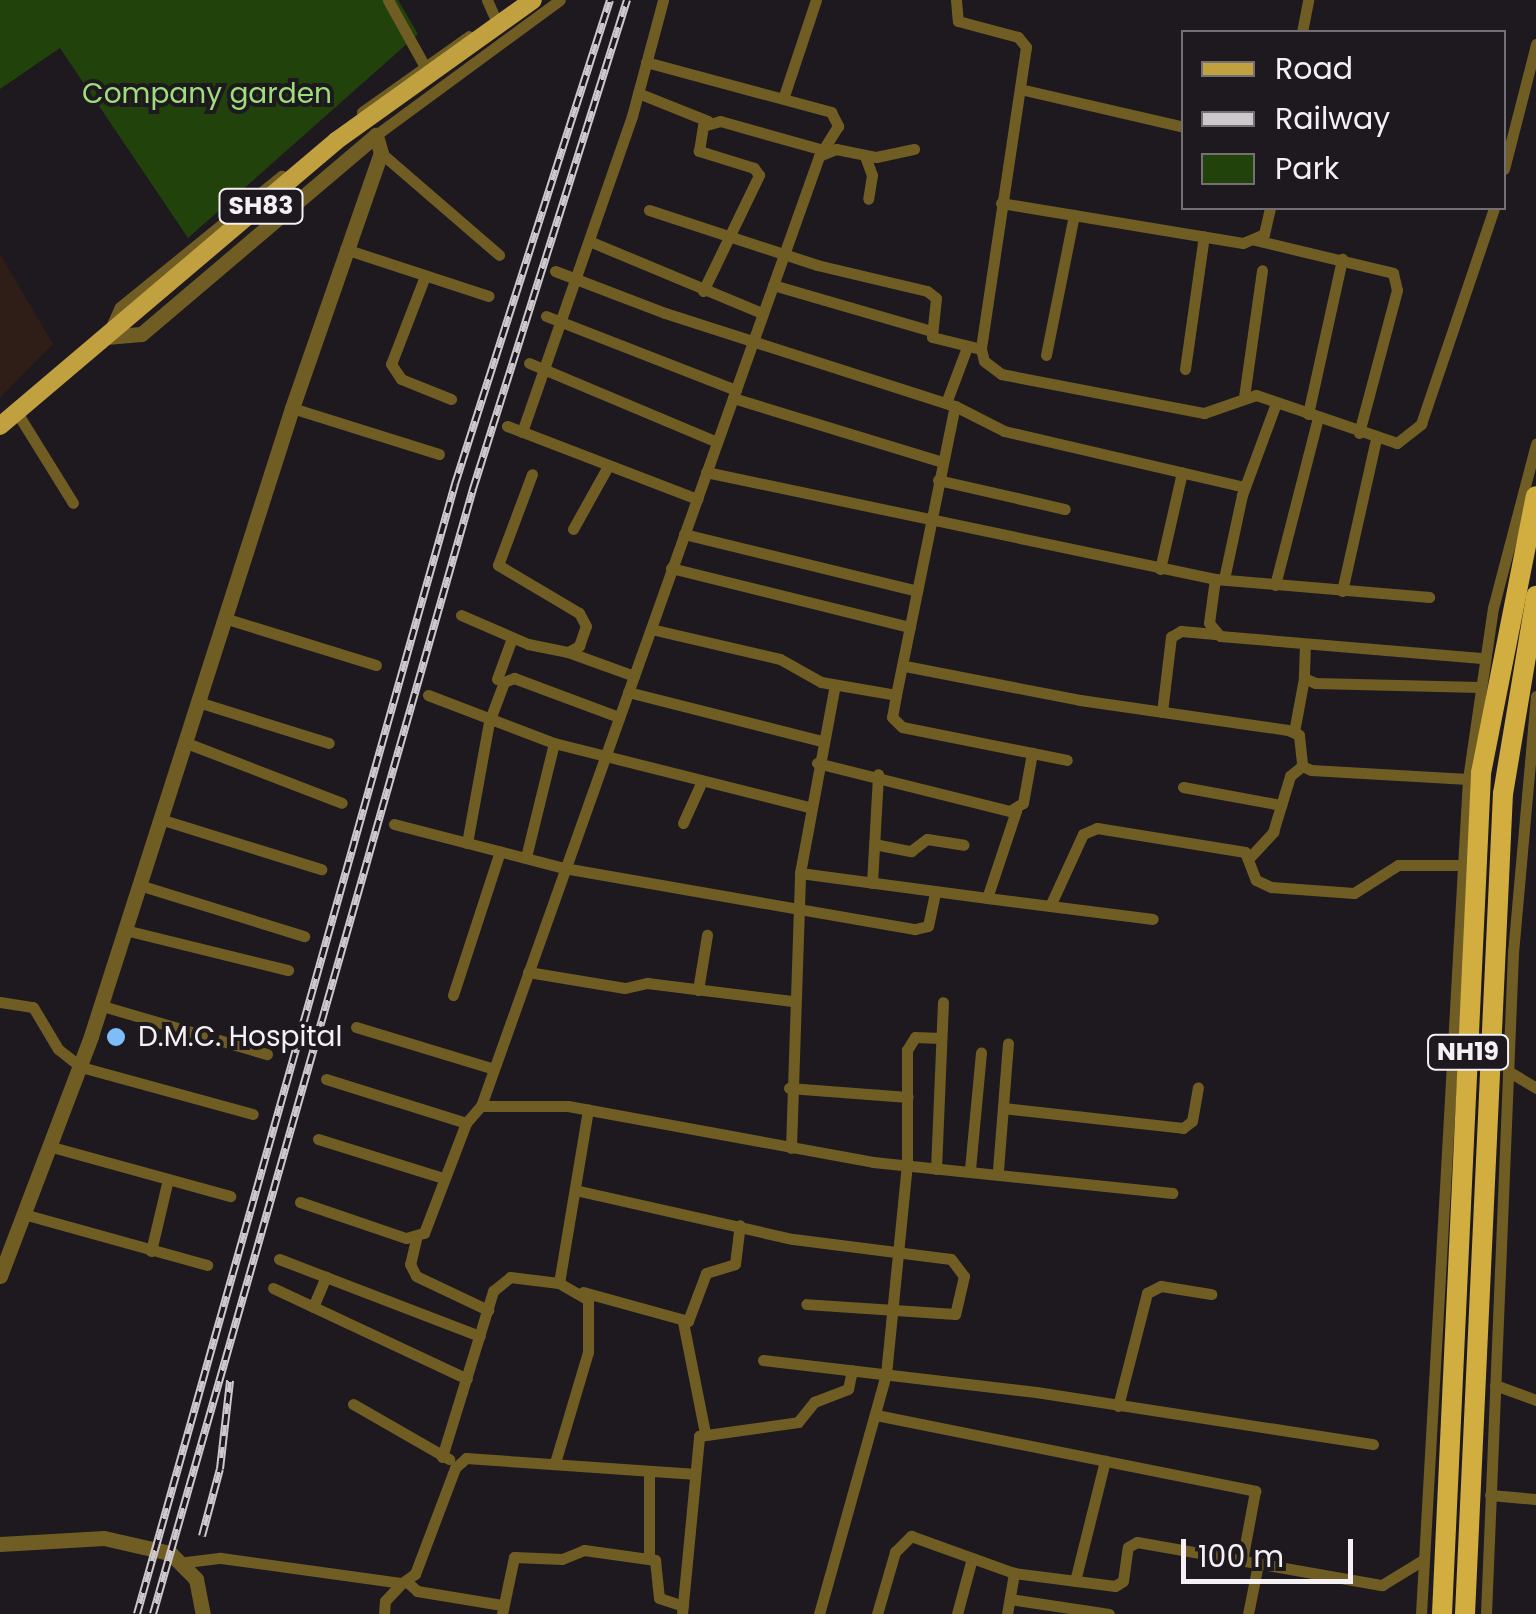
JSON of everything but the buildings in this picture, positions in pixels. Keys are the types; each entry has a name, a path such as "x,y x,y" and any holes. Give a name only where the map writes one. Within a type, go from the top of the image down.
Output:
{"highway":[{"name":"NH19","path":"1442,1614 1481,773 1536,496"},
{"name":"NH19","path":"1465,1614 1503,794 1536,596"}],"main road":[{"name":"SH83","path":"0,426 350,130 533,0"}],"street":[{"path":"388,0 424,65"},
{"path":"488,0 495,18"},
{"path":"524,0 424,65 120,307 106,337 141,334 376,135 560,0"},
{"path":"522,432 578,279 664,0"},
{"path":"784,96 816,0"},
{"path":"956,0 958,22 1023,40 1020,89 981,349 984,360 1001,374 1188,410 1220,410 1244,396 1276,403 1376,439 1397,442 1421,424 1493,210"},
{"path":"1302,30 1308,0"},
{"path":"1506,161 1536,44"},
{"path":"488,1310 416,1276 410,1264 416,1239 466,1123 481,1106 491,1068 671,568 756,344 762,313 819,156 838,126 836,117 784,96 646,62"},
{"path":"1020,89 1181,126"},
{"path":"638,93 708,121 825,150 865,156 914,148"},
{"path":"703,291 734,236 759,175 754,168 699,151 708,121"},
{"path":"376,135 382,153 499,254"},
{"path":"0,1276 28,1215 81,1067 292,408 345,248 382,153"},
{"path":"865,156 872,175 868,199"},
{"path":"1001,203 1204,236 1255,240 1387,269 1397,280 1359,433"},
{"path":"649,210 784,255 932,294 931,331"},
{"path":"1255,240 1269,210"},
{"path":"1046,355 1074,215"},
{"path":"1185,369 1204,236"},
{"path":"589,241 762,313"},
{"path":"345,248 490,296"},
{"path":"1275,585 1313,416 1342,260"},
{"path":"1244,396 1262,270"},
{"path":"555,271 756,344 951,404 1004,432 1245,488"},
{"path":"425,276 391,364 401,379 451,400"},
{"path":"773,285 931,331 941,343 981,349"},
{"path":"546,316 735,394 942,462"},
{"path":"966,347 951,404 906,666 893,720 902,726 1067,760"},
{"path":"529,362 717,442"},
{"path":"1215,634 1209,623 1219,579 1245,488 1276,403"},
{"path":"292,408 439,454"},
{"path":"16,412 72,503"},
{"path":"507,426 696,499"},
{"path":"1342,591 1376,439"},
{"path":"1420,1614 1468,779 1484,658 1536,444"},
{"path":"573,528 608,466"},
{"path":"706,472 1160,569 1275,585 1429,597"},
{"path":"1160,569 1182,472"},
{"path":"532,474 498,565 584,618 579,646 568,652"},
{"path":"938,480 1066,508"},
{"path":"684,534 917,591"},
{"path":"671,568 910,628"},
{"path":"460,615 512,638 568,652 634,676"},
{"path":"224,618 376,665"},
{"path":"651,630 780,658 835,685 896,695"},
{"path":"1162,712 1172,637 1181,630 1484,658"},
{"path":"497,679 512,638"},
{"path":"1302,766 1294,732 1304,678 1305,644"},
{"path":"906,666 1294,732"},
{"path":"467,843 488,722 504,682 514,678 619,717"},
{"path":"1304,678 1479,687"},
{"path":"791,1148 789,1088 800,873 816,763 835,685"},
{"path":"628,692 821,741"},
{"path":"428,695 488,722 554,743 808,806"},
{"path":"1486,1614 1508,1071 1522,814 1536,696"},
{"path":"198,702 329,743"},
{"path":"184,742 342,804"},
{"path":"526,857 554,743"},
{"path":"987,898 1032,753"},
{"path":"816,763 878,774 1016,811"},
{"path":"1251,856 1274,832 1290,776 1302,766 1468,779"},
{"path":"872,883 879,845 878,774"},
{"path":"682,823 702,781"},
{"path":"1183,787 1282,806"},
{"path":"160,819 321,869"},
{"path":"394,824 564,868 923,929 934,892"},
{"path":"1050,906 1090,829 1251,856"},
{"path":"879,845 915,850 927,839 964,845"},
{"path":"453,995 500,851"},
{"path":"1251,856 1262,885 1354,893 1398,865 1462,865"},
{"path":"800,873 1154,919"},
{"path":"139,886 304,936"},
{"path":"125,930 288,970"},
{"path":"698,990 707,935"},
{"path":"528,972 625,988 647,984 792,1001"},
{"path":"0,1002 34,1007 58,1050 81,1067 253,1114"},
{"path":"936,1169 943,1002"},
{"path":"99,1005 267,1054"},
{"path":"356,1027 491,1068"},
{"path":"818,1614 886,1374 907,1165 909,1042 941,1038"},
{"path":"998,1170 1008,1042"},
{"path":"970,1169 980,1053"},
{"path":"1508,1071 1536,1088"},
{"path":"326,1079 466,1123"},
{"path":"789,1088 908,1097"},
{"path":"1003,1108 1183,1128 1192,1121 1198,1088"},
{"path":"481,1106 588,1109 791,1148 907,1165 998,1170 1172,1193"},
{"path":"559,1283 588,1109"},
{"path":"318,1139 443,1178"},
{"path":"52,1147 230,1196"},
{"path":"151,1251 168,1179"},
{"path":"575,1190 740,1225 957,1262 962,1302 955,1314 806,1304"},
{"path":"300,1202 416,1239"},
{"path":"28,1215 207,1265"},
{"path":"704,1434 683,1322 706,1274 735,1264 740,1225"},
{"path":"278,1259 480,1336"},
{"path":"313,1307 326,1277"},
{"path":"442,1456 500,1280 559,1283 683,1322"},
{"path":"1118,1406 1146,1293 1161,1286 1211,1294"},
{"path":"273,1288 467,1379"},
{"path":"554,1463 588,1352 590,1312 582,1292"},
{"path":"763,1360 1373,1444"},
{"path":"0,1544 104,1538 186,1562 220,1558 404,1582 417,1591 502,1610 518,1554 562,1559 591,1550 649,1558 658,1565 660,1598 682,1610 694,1519 692,1474 697,1441 704,1434 798,1422 814,1402 848,1389 852,1370"},
{"path":"1495,1385 1536,1400"},
{"path":"353,1404 442,1456 460,1461 554,1463 692,1474"},
{"path":"876,1415 1255,1491 1242,1561"},
{"path":"384,1614 386,1600 417,1568 460,1461"},
{"path":"1075,1582 1106,1461"},
{"path":"649,1558 650,1471"},
{"path":"1490,1494 1536,1499"},
{"path":"877,1614 905,1537 1014,1573 1120,1584 1128,1547 1137,1542 1382,1585 1423,1560"},
{"path":"961,1613 972,1558"},
{"path":"186,1562 203,1614"},
{"path":"1248,1614 1258,1564"},
{"path":"1007,1614 1014,1573"},
{"path":"1010,1599 1110,1614"}],"shaded area":[{"path":"0,254 53,344 0,398"}],"green space":[{"name":"Company garden","path":"0,0 398,0 418,34 188,238 60,48 0,89"}],"railway":[{"path":"137,1614 455,484 610,0"},
{"path":"153,1614 473,489 627,0"},
{"path":"202,1536 220,1469 230,1381"}],"place":[{"name":"D.M.C. Hospital","path":"116,1037"}]}
